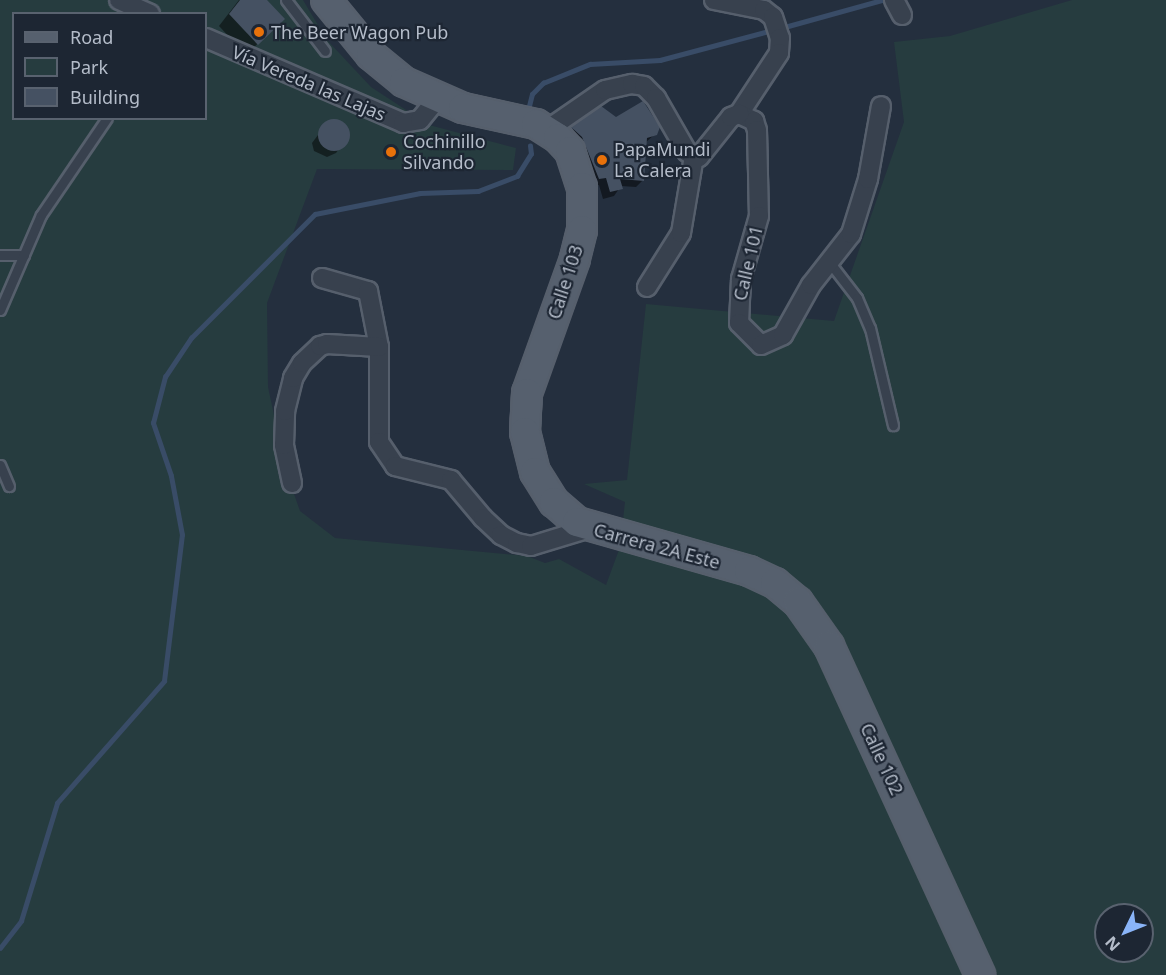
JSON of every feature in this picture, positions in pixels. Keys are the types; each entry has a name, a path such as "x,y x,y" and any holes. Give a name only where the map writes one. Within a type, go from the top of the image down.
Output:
{"main road":[{"name":"Calle 103","path":"326,0 388,71 438,98 547,130 564,144 574,160 583,209 575,259 527,393 527,443 543,489"},
{"name":"Carrera 2A Este","path":"543,489 563,512 590,528 749,571"},
{"name":"Calle 102","path":"749,571 775,583 798,602 829,646 980,975"}],"street":[{"path":"119,0 146,12"},
{"path":"694,156 703,154 731,117 739,114 779,53 779,32 764,10 714,0"},
{"name":"Vía Vereda las Lajas","path":"207,38 403,123 420,120 438,98"},
{"path":"547,130 604,90 632,84 644,86 656,98 694,156 681,233 647,287"},
{"name":"Calle 101","path":"739,114 754,121 758,140 759,216 737,300 739,323 748,336 761,345 778,340 790,326 811,285 851,234 868,179 881,106"},
{"path":"322,278 368,291 379,347 378,435 394,466 451,480 483,518 501,535 518,543 531,546 590,528"},
{"path":"292,483 284,446 285,411 293,378 302,363 320,346 379,347"}],"lane":[{"path":"286,0 325,51"},
{"path":"0,310 41,215 106,120"},
{"path":"0,255 24,255"},
{"path":"830,263 857,298 870,328 893,425"},
{"path":"0,465 9,486"}],"green space":[{"path":"0,0 303,0 327,40 371,87 429,125 516,148 513,170 317,169 267,303 268,387 286,471 300,511 335,538 527,556 545,563 559,559 606,585 620,547 625,502 584,484 627,480 646,304 834,321 904,122 894,42 950,36 1072,0 1166,0 1166,975 0,975"}],"building":[{"name":"The Beer Wagon Pub","path":"240,0 267,0 285,19 258,45 229,14"},
{"path":"643,101 660,127 657,135 647,138 644,181 620,179 623,189 610,192 606,178 599,179 582,137 571,127 601,106 616,117"},
{"path":"334,119 345,124 350,135 345,146 334,151 323,146 318,135 323,124"}],"waterway":[{"path":"781,28 882,0"},
{"path":"528,110 532,94 543,83 590,64 660,60 773,30"},
{"path":"0,948 21,921 57,803 164,681 182,535 171,476 153,423 165,377 191,338 315,214 420,193 478,191 517,176 531,154 530,146"}],"place":[{"name":"The Beer Wagon Pub","path":"259,32"},
{"name":"Cochinillo Silvando","path":"391,152"},
{"name":"PapaMundi La Calera","path":"602,160"}]}
